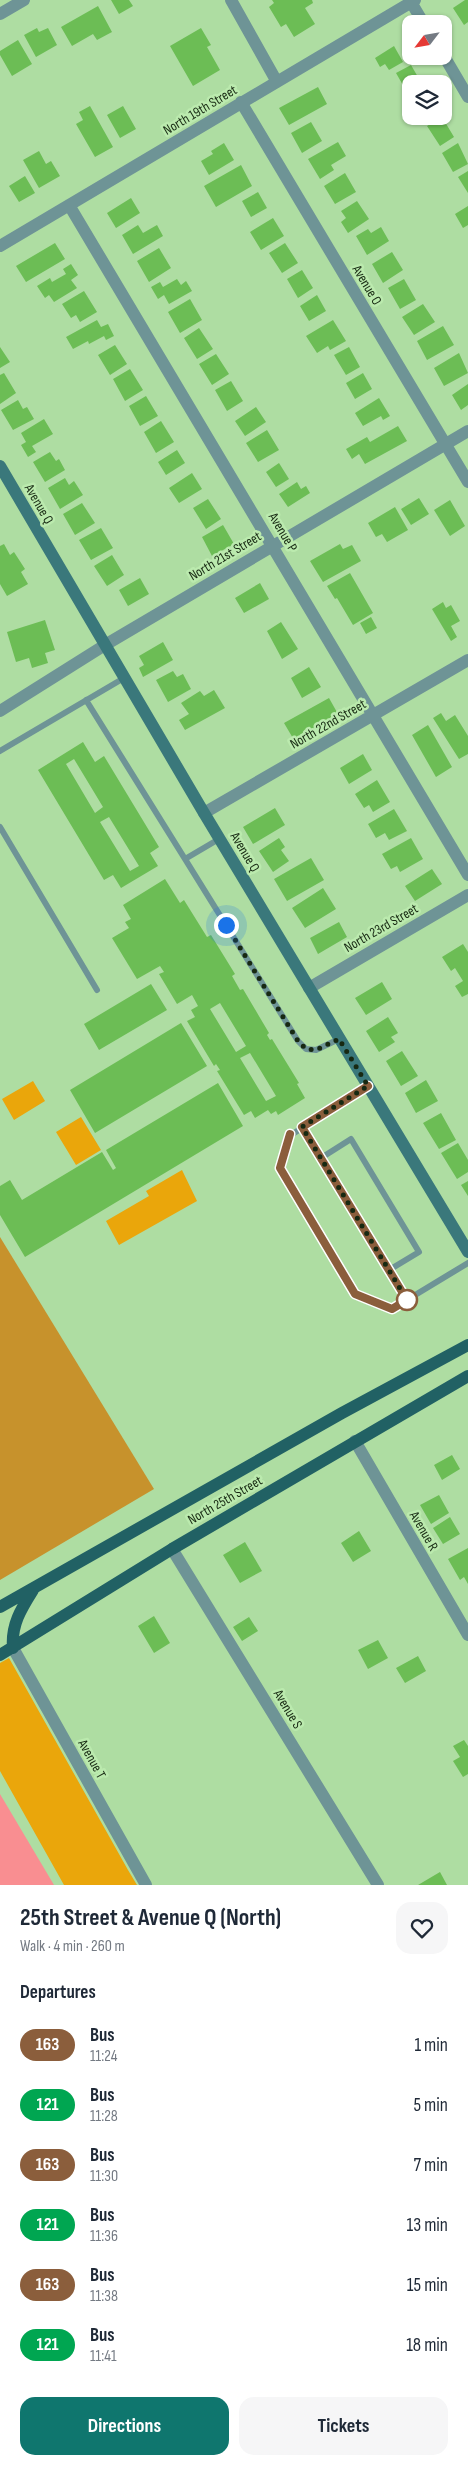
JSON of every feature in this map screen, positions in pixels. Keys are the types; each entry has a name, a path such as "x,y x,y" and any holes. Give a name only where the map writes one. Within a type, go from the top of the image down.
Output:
{"main road":[{"name":"North 25th Street","path":"0,1607 342,1413 468,1345"},
{"name":"North 25th Street","path":"0,1655 172,1548 468,1376"},
{"path":"13,1648 12,1637 15,1620 34,1588"}],"street":[{"path":"0,14 24,0"},
{"path":"231,0 277,82"},
{"path":"413,1 420,15"},
{"name":"North 19th Street","path":"0,246 413,1"},
{"path":"449,65 468,97"},
{"name":"Avenue O","path":"242,102 468,482"},
{"name":"Avenue P","path":"69,205 468,875"},
{"name":"North 21st Street","path":"0,711 105,645 468,431"},
{"name":"Avenue Q","path":"0,466 219,839 468,1252"},
{"name":"North 22nd Street","path":"204,813 468,660"},
{"name":"North 23rd Street","path":"309,988 468,894"},
{"name":"Avenue R","path":"355,1441 468,1635"},
{"name":"Avenue S","path":"172,1548 378,1885"},
{"name":"Avenue T","path":"13,1648 146,1885"}],"lane":[{"path":"0,751 124,678"},
{"path":"86,700 298,1041 306,1049 316,1050 339,1039"},
{"path":"0,827 96,990"},
{"path":"185,859 219,839"},
{"path":"368,1086 290,1134 280,1168 355,1294 392,1309 468,1263"},
{"path":"302,1127 407,1300"},
{"path":"321,1158 352,1139 419,1252 389,1270"}],"shaded area":[{"path":"33,1081 45,1101 14,1120 2,1099"},
{"path":"81,1117 101,1150 76,1165 56,1132"},
{"path":"182,1170 197,1201 119,1245 106,1221 149,1196 146,1191"},
{"path":"0,1237 154,1489 0,1580"},
{"path":"9,1658 137,1885 64,1885 0,1771 0,1663"},
{"path":"0,1794 54,1885 0,1885"}],"building":[{"path":"111,0 129,0 133,6 119,14"},
{"path":"272,0 312,0 313,3 305,8 315,24 294,37 286,24 281,27 269,7 274,3"},
{"path":"468,0 468,22 464,25 453,8"},
{"path":"98,6 112,32 97,40 93,34 72,46 61,27"},
{"path":"37,28 39,32 48,28 57,45 36,57 24,35"},
{"path":"201,28 211,45 207,47 220,70 193,86 170,46"},
{"path":"18,40 32,64 12,76 0,55 0,51"},
{"path":"394,46 402,63 389,70 385,64 380,67 375,58"},
{"path":"411,65 417,75 402,75 402,84 396,73"},
{"path":"318,87 327,104 289,125 279,108"},
{"path":"90,106 113,147 95,157 76,124 83,120 79,112"},
{"path":"123,106 136,129 120,138 107,115"},
{"path":"311,122 322,141 302,153 291,133"},
{"path":"447,125 454,137 440,146 427,126"},
{"path":"338,142 346,156 331,165 334,170 320,179 308,159"},
{"path":"224,143 234,160 209,175 201,161 213,154 211,151"},
{"path":"458,143 468,164 453,172 442,153"},
{"path":"39,151 46,164 51,161 60,176 39,188 23,160"},
{"path":"241,165 252,186 216,207 204,186"},
{"path":"468,171 468,193 458,177"},
{"path":"345,173 356,192 335,204 324,186"},
{"path":"25,176 35,193 19,202 9,186"},
{"path":"258,192 267,208 251,217 242,201"},
{"path":"131,198 140,213 116,228 107,213"},
{"path":"357,201 369,219 348,233 341,222 346,218 341,211"},
{"path":"468,206 468,225 463,228 455,214"},
{"path":"273,218 284,236 261,250 250,232"},
{"path":"138,225 143,233 157,225 163,236 133,254 122,235"},
{"path":"381,227 389,241 367,255 356,236 368,229 371,233"},
{"path":"55,243 65,259 26,282 16,266"},
{"path":"285,243 298,263 282,273 269,253"},
{"path":"159,248 171,268 149,282 137,261"},
{"path":"392,252 403,270 383,283 372,264"},
{"path":"71,264 78,275 71,280 77,288 54,302 49,295 45,298 37,286 50,278 52,282 66,274 63,269"},
{"path":"302,270 313,288 298,298 287,279"},
{"path":"177,279 181,285 186,281 192,291 169,304 164,295 158,299 151,287 160,282 163,287"},
{"path":"404,279 416,300 400,309 388,288"},
{"path":"84,291 97,312 80,322 76,315 71,318 62,304"},
{"path":"317,295 326,311 309,321 300,306"},
{"path":"190,299 202,320 180,333 168,312"},
{"path":"423,304 435,322 414,335 402,317"},
{"path":"97,320 101,327 108,324 114,336 106,340 104,336 89,344 88,341 73,349 66,337"},
{"path":"333,320 346,341 330,350 328,346 317,353 306,336"},
{"path":"443,326 454,345 427,360 417,341"},
{"path":"199,328 213,349 197,359 184,338"},
{"path":"115,345 127,364 110,375 98,355"},
{"path":"0,347 10,362 0,368"},
{"path":"349,347 360,367 346,375 334,355"},
{"path":"459,353 468,373 444,386 434,368"},
{"path":"216,354 229,374 212,385 199,364"},
{"path":"130,369 143,390 125,401 113,379"},
{"path":"4,373 16,393 0,404 0,375"},
{"path":"363,373 372,389 355,399 346,383"},
{"path":"231,381 243,401 227,411 215,390"},
{"path":"468,384 468,405 461,410 452,395"},
{"path":"146,396 158,416 140,426 129,406"},
{"path":"379,398 390,416 383,420 381,416 363,426 355,413"},
{"path":"18,400 23,409 27,407 34,419 13,430 1,410"},
{"path":"256,407 266,422 245,436 235,421"},
{"path":"44,419 53,434 32,446 36,452 28,457 21,445 26,442 21,433"},
{"path":"161,421 174,442 156,453 144,432"},
{"path":"398,426 407,441 365,464 359,454 352,459 346,449 367,437 370,442"},
{"path":"267,430 279,450 258,462 246,443"},
{"path":"177,450 185,463 166,475 158,462"},
{"path":"50,452 56,461 59,459 65,470 45,482 33,462"},
{"path":"279,463 289,479 276,487 266,472"},
{"path":"192,473 202,489 179,503 169,488"},
{"path":"65,478 69,485 74,481 83,495 60,509 48,488"},
{"path":"297,482 301,489 306,486 310,493 288,507 279,494"},
{"path":"419,498 429,514 411,525 401,509"},
{"path":"208,499 221,519 206,529 193,508"},
{"path":"450,500 465,526 450,536 434,510"},
{"path":"82,503 95,523 75,535 63,514"},
{"path":"395,507 408,530 387,542 382,534 376,537 368,523"},
{"path":"223,525 234,544 212,556 202,537"},
{"path":"101,528 113,548 91,560 79,540"},
{"path":"4,544 10,555 14,552 25,569 21,572 28,584 7,596 0,584 0,546"},
{"path":"340,544 343,549 352,545 361,561 323,582 310,561"},
{"path":"112,555 124,575 107,586 94,566"},
{"path":"350,573 373,613 353,625 337,598 335,599 327,586"},
{"path":"140,578 149,594 128,606 119,590"},
{"path":"260,583 269,599 244,613 235,598"},
{"path":"443,602 446,608 451,605 460,621 451,626 457,637 451,641 432,609"},
{"path":"371,617 377,628 366,634 360,623"},
{"path":"45,620 55,650 45,653 48,663 32,668 29,658 16,662 7,632"},
{"path":"281,622 298,649 282,659 267,631"},
{"path":"163,642 173,660 143,677 139,668 144,665 139,656"},
{"path":"309,667 321,687 302,698 291,678"},
{"path":"173,671 177,677 183,674 191,689 168,702 156,680"},
{"path":"214,690 225,708 185,730 179,720 189,714 181,703 200,691 204,696"},
{"path":"329,698 338,714 294,740 284,723"},
{"path":"441,713 446,721 455,715 468,736 468,754 459,759 433,718"},
{"path":"428,725 452,767 436,777 412,735"},
{"path":"83,742 95,762 104,756 159,847 150,853 158,866 121,888 113,875 104,880 38,770","holes":["74,759 103,807 95,813 66,764","109,817 139,866 130,871 100,822"]},
{"path":"363,754 372,770 349,784 340,768"},
{"path":"377,780 390,802 373,812 369,805 364,808 355,794"},
{"path":"275,808 285,825 253,844 243,827"},
{"path":"394,809 407,831 389,840 385,833 376,838 368,824"},
{"path":"279,838 285,847 281,850 289,861 273,872 259,851"},
{"path":"411,838 423,859 400,872 397,866 391,869 382,854"},
{"path":"311,858 324,880 287,901 274,879"},
{"path":"432,869 442,884 415,901 405,886"},
{"path":"165,879 180,903 184,900 207,937 211,935 235,974 232,976 240,990 243,989 269,1033 267,1035 270,1040 272,1039 299,1083 297,1084 305,1098 278,1115 276,1111 271,1114 268,1110 255,1118 251,1111 244,1115 217,1071 220,1070 216,1064 214,1066 187,1021 195,1017 191,1010 198,1006 192,995 177,1004 159,974 164,972 160,966 137,979 112,938 129,928 125,922 131,919 123,905","holes":["220,1003 246,1046 236,1052 210,1009","250,1053 276,1096 266,1101 240,1058"]},
{"path":"323,888 336,909 305,928 292,908"},
{"path":"339,922 347,937 318,954 310,938"},
{"path":"463,944 468,952 468,994 462,997 455,986 463,981 455,968 451,971 442,957"},
{"path":"382,982 392,999 366,1015 355,998"},
{"path":"151,984 167,1010 99,1050 84,1024"},
{"path":"388,1017 398,1033 391,1037 395,1042 379,1052 366,1031"},
{"path":"181,1023 207,1066 95,1133 70,1090"},
{"path":"402,1051 418,1076 401,1086 386,1061"},
{"path":"426,1080 438,1101 416,1113 405,1093"},
{"path":"218,1083 243,1126 25,1257 0,1215 0,1186 10,1180 22,1200 102,1152 113,1170 116,1168 106,1150"},
{"path":"441,1113 456,1140 439,1149 423,1123"},
{"path":"458,1143 468,1160 468,1172 457,1179 441,1153"},
{"path":"468,1181 468,1196 461,1185"},
{"path":"452,1455 460,1469 442,1480 434,1465"},
{"path":"439,1495 449,1513 431,1524 420,1505"},
{"path":"450,1517 460,1534 443,1544 433,1528"},
{"path":"359,1531 371,1551 353,1562 341,1543"},
{"path":"245,1542 262,1571 240,1583 223,1555"},
{"path":"468,1548 468,1584 464,1577 460,1580 448,1559"},
{"path":"154,1616 170,1643 154,1653 138,1626"},
{"path":"249,1617 258,1631 242,1641 233,1627"},
{"path":"378,1640 388,1658 368,1669 358,1650"},
{"path":"418,1656 426,1671 405,1683 396,1668"},
{"path":"464,1740 468,1746 468,1774 463,1777 453,1761 460,1757 453,1746"},
{"path":"440,1872 447,1885 418,1885"}],"bus line":[{"name":"163","path":"290,1134 280,1168 355,1294 392,1309 407,1300 302,1127 368,1086"}],"route":[{"path":"226,925 298,1041 306,1049 316,1050 339,1039 368,1086 302,1127 407,1300"}]}
